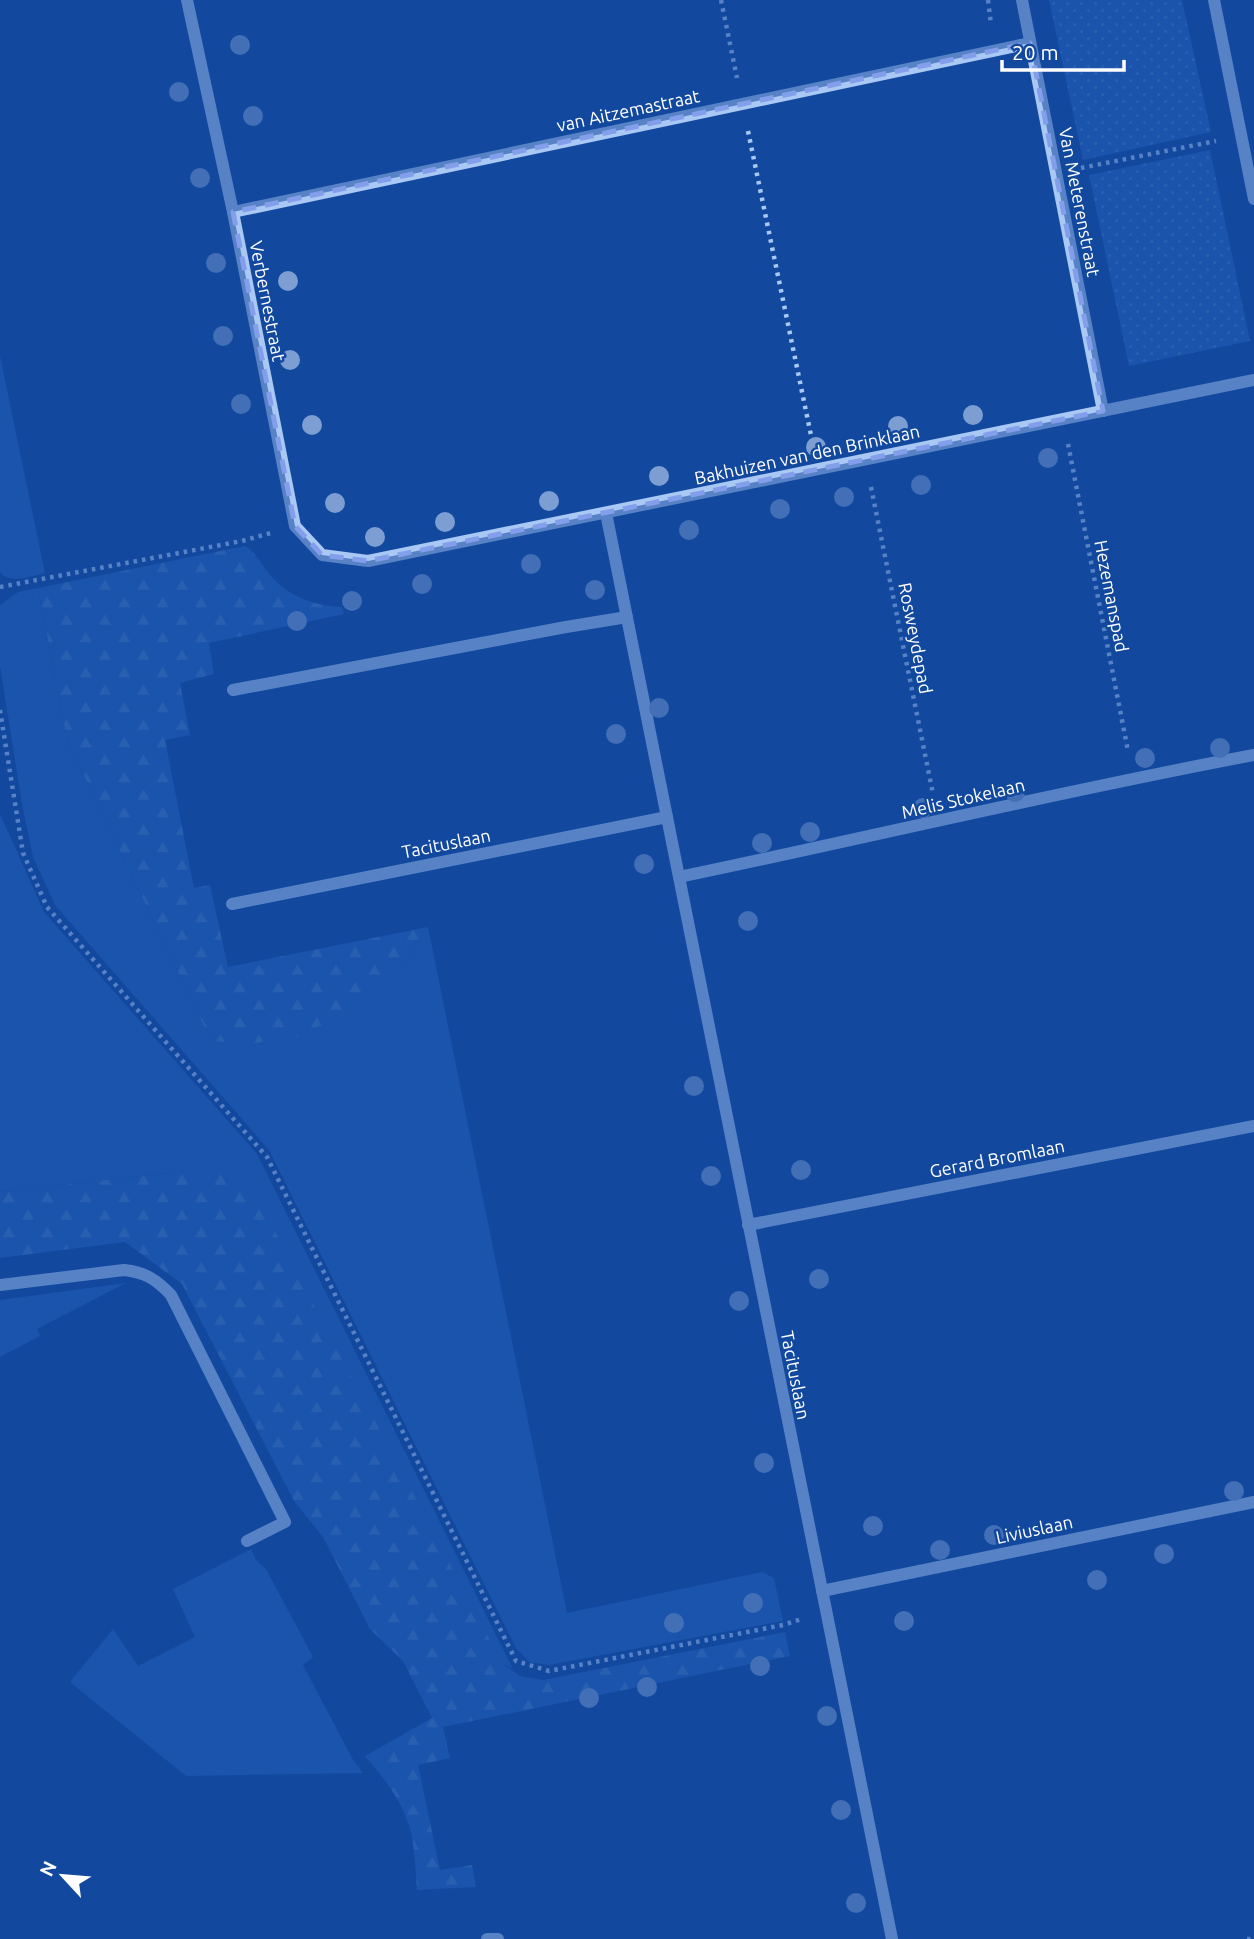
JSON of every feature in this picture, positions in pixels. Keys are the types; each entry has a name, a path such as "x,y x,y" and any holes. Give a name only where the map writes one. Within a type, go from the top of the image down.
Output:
{"street":[{"name":"Verbernestraat","path":"187,0 233,212 295,526"},
{"name":"Van Meterenstraat","path":"1022,0 1103,411"},
{"path":"1214,0 1254,199"},
{"name":"van Aitzemastraat","path":"233,212 1030,43"},
{"name":"Bakhuizen van den Brinklaan","path":"295,526 322,555 368,561 1254,380"},
{"name":"Tacituslaan","path":"606,513 892,1939"},
{"path":"233,690 566,626 627,617"},
{"name":"Melis Stokelaan","path":"679,877 1133,778 1254,755"},
{"name":"Tacituslaan","path":"232,904 667,817"},
{"name":"Gerard Bromlaan","path":"748,1226 1254,1126"},
{"path":"0,1285 124,1270 150,1276 162,1285 171,1295 285,1522 247,1541"},
{"name":"Liviuslaan","path":"822,1591 1254,1502"},
{"path":"487,1939 498,1939"}],"path":[{"path":"720,0 818,469"},
{"path":"1056,173 1241,135"},
{"name":"Hezemanspad","path":"1063,419 1133,778"},
{"name":"Rosweydepad","path":"866,459 939,822"},
{"path":"0,587 242,541 295,526"},
{"path":"0,710 23,853 47,907 267,1157 516,1661 549,1671 783,1625 826,1611"},
{"path":"0,767 8,766"},
{"path":"1247,1939 1254,1939"}],"highlighted area":[{"path":"1030,43 1103,411 368,561 322,555 295,526 233,212"}],"green space":[{"path":"1049,0 1182,0 1211,132 1083,160"},
{"path":"1210,150 1250,341 1129,366 1089,175"},
{"path":"0,356 45,573 21,579 9,578 0,572"},
{"path":"245,546 286,590 312,602 342,607 344,614 209,643 214,674 180,683 190,735 165,740 194,888 210,885 228,967 428,927 398,974 353,1009 299,1036 249,1044 211,1041 67,740 38,588"},
{"path":"38,588 67,740 211,1041 398,974 428,927 567,1613 762,1572 774,1578 783,1621 549,1665 529,1662 516,1648 269,1150 55,905 33,857 0,666 0,605 18,592"},
{"path":"0,814 44,912 257,1154 513,1669 502,1663 187,1171 0,1192"},
{"path":"187,1171 235,1174 251,1185 502,1663 520,1676 543,1680 785,1632 790,1656 443,1727 450,1758 418,1765 440,1870 472,1865 476,1887 417,1890 409,1825 390,1788 365,1756 432,1718 403,1661 370,1629 323,1537 294,1501 182,1284 125,1242 0,1258 0,1192"},
{"path":"126,1283 37,1329 40,1336 0,1357 0,1300"},
{"path":"251,1549 256,1560 266,1569 313,1657 303,1665 352,1758 363,1773 186,1776 70,1682 113,1629 138,1666 195,1637 173,1589"}]}
